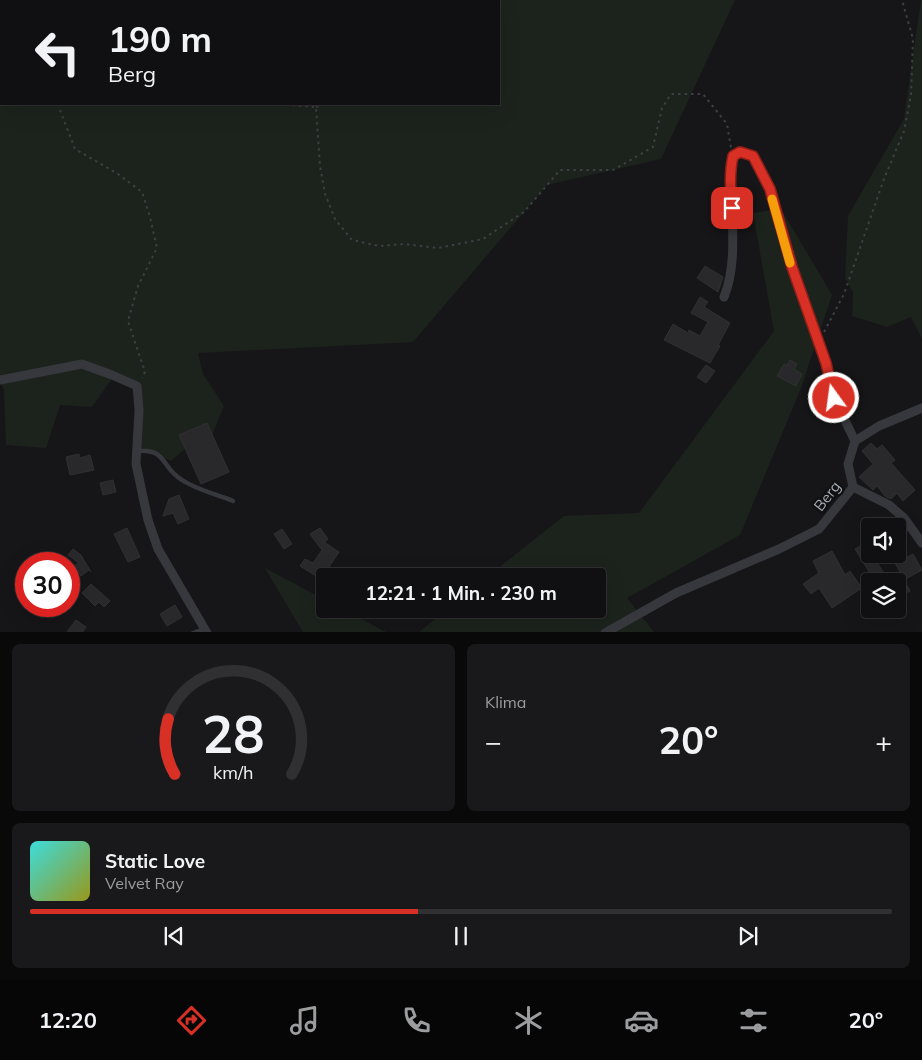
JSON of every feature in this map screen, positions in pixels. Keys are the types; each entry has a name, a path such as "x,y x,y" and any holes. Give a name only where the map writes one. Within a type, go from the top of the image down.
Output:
{"street":[{"path":"724,297 730,281 732,218 729,179 733,156 740,152 753,156 770,189 792,267 826,363 834,398 856,441 879,426 922,408"},
{"path":"0,380 82,364 137,386 139,410 136,464 152,535 158,550 206,630"},
{"name":"Berg","path":"605,632 676,593 779,549 819,529 853,487 848,464 856,441"},
{"path":"853,487 889,505 904,518 922,543"}],"lane":[{"path":"136,451 149,450 156,452 181,480 233,500"},
{"path":"193,632 206,630"}],"path":[{"path":"818,343 844,294 884,179 904,131 911,95 913,39 902,0"},
{"path":"316,107 320,166 326,194 335,219 352,240 379,246 404,244 438,248 483,238 524,212 560,170 612,170 653,147 662,108 671,94 703,94 727,124 733,156"},
{"path":"288,105 316,107 323,105"},
{"path":"60,110 75,149 118,174 142,192 150,217 156,248 138,286 128,321 145,372 137,386"}],"shaded area":[{"path":"500,0 735,0 661,159 547,185 413,342 198,353 203,374 224,406 209,442 188,446 171,461 140,447 141,387 116,373 92,407 60,405 46,448 6,445 4,390 0,382 0,105 500,105"},
{"path":"921,0 922,339 911,317 887,327 852,316 853,292 845,278 848,216 904,119"},
{"path":"781,209 832,295 801,388 740,535 627,598 654,632 419,632 436,618 606,618 606,568 498,568 564,516 639,513 774,331 753,213"},
{"path":"265,568 316,595 316,618 359,618 386,632 303,632"}],"building":[{"path":"705,266 723,277 718,292 697,278"},
{"path":"700,297 708,302 704,307 730,323 710,363 664,340 673,324 688,333 689,330 700,336 708,322 691,313"},
{"path":"790,360 797,364 794,369 802,374 796,386 777,376 784,364 787,366"},
{"path":"706,365 715,371 706,383 697,377"},
{"path":"207,423 229,472 201,484 179,435"},
{"path":"871,443 877,449 882,445 895,460 891,463 915,490 903,501 897,493 891,499 886,497 877,486 873,490 859,477 873,464 862,451"},
{"path":"79,454 80,458 90,455 94,470 70,475 66,457"},
{"path":"113,480 116,492 103,495 100,483"},
{"path":"179,495 189,519 178,524 173,513 163,516 169,499"},
{"path":"127,528 140,557 128,562 114,534"},
{"path":"320,528 328,539 324,542 339,552 328,568 316,568 316,576 300,566 305,559 313,563 322,550 310,534"},
{"path":"282,529 292,544 284,549 274,534"},
{"path":"861,546 861,559 855,549"},
{"path":"832,551 845,575 850,571 861,589 832,608 819,588 811,594 803,584 819,573 813,561"},
{"path":"80,554 91,572 89,570 81,576"},
{"path":"913,554 922,570 906,579 906,573 901,573 895,563 906,563 906,558"},
{"path":"864,563 878,563 883,572 881,573 870,573"},
{"path":"91,584 110,601 104,607 99,602 95,606 82,593"},
{"path":"906,584 910,591 906,593"},
{"path":"175,605 182,617 167,626 160,614"},
{"path":"76,620 86,627 83,632 67,632"}],"slow traffic":[{"path":"772,199 790,263"}],"route":[{"path":"732,208 729,179 731,165 733,156 740,152 753,156 770,189 792,267 826,363 834,398"}]}
